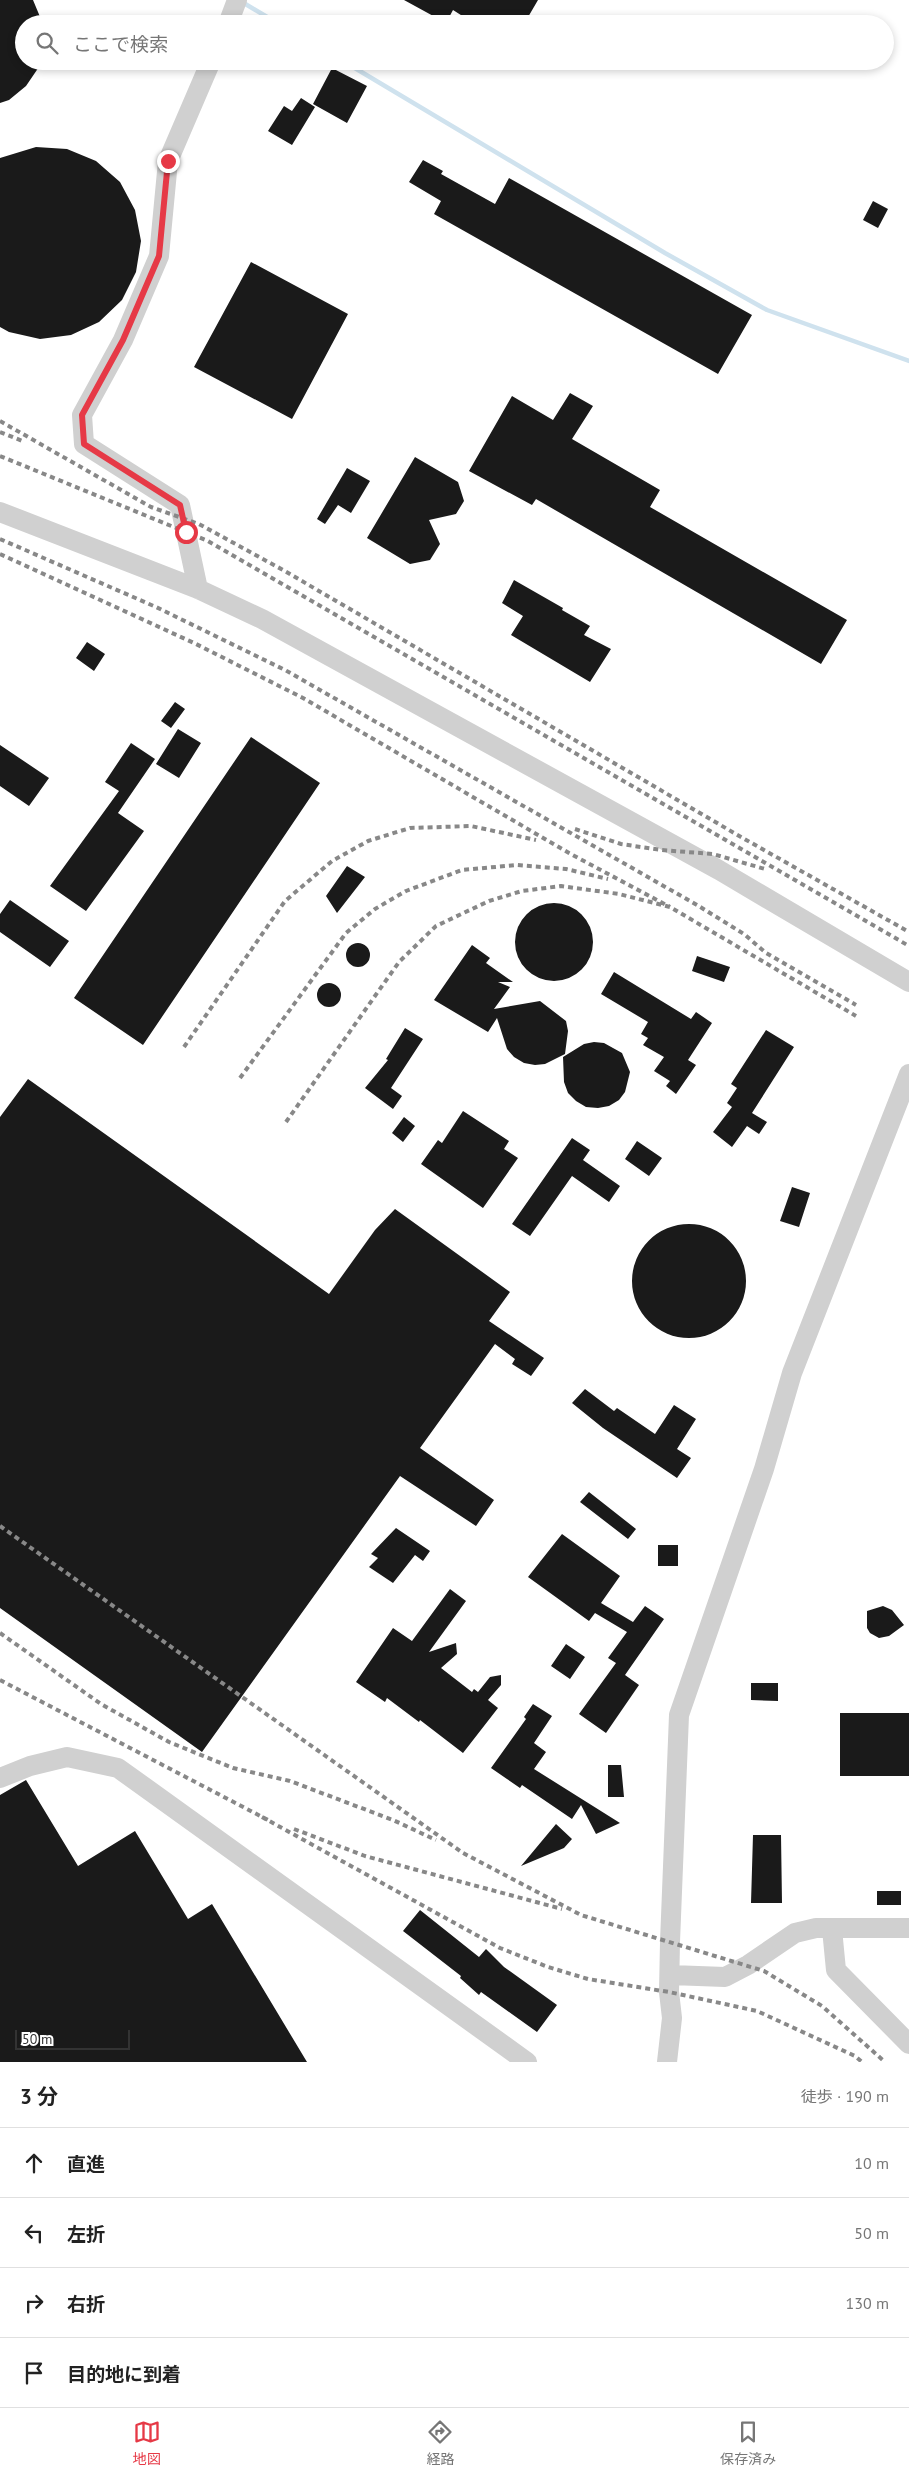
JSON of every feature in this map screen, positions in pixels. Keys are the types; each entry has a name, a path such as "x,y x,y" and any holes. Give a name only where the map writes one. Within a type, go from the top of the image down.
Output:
{"lane":[{"path":"198,589 180,505 84,444 82,415 123,340 159,256 168,161 207,70"},
{"path":"0,512 198,589 262,619 694,856 909,982"},
{"path":"667,2062 672,2018 669,1992 670,1942 679,1715 764,1469 792,1373 909,1074"},
{"path":"0,1778 30,1766 67,1757 118,1768 527,2062"},
{"path":"670,1975 725,1977 748,1965 795,1933 816,1928 909,1928"},
{"path":"832,1929 836,1970 909,2044"}],"building":[{"path":"0,0 33,0 39,15 15,15 15,70 37,70 26,86 9,100 0,103"},
{"path":"404,0 538,0 529,15 461,15 453,10 450,15 431,15"},
{"path":"331,70 336,70 367,86 347,123 313,104"},
{"path":"301,98 315,107 292,145 268,131 284,106 292,111"},
{"path":"36,147 67,149 96,161 120,182 135,210 141,241 136,272 122,300 99,322 71,335 40,339 9,332 0,327 0,158"},
{"path":"423,160 443,171 441,174 495,204 509,178 752,315 718,374 434,214 441,201 409,182"},
{"path":"873,201 888,209 878,228 863,220"},
{"path":"251,262 348,314 292,419 194,367"},
{"path":"570,393 593,406 572,439 660,490 650,507 847,620 821,664 536,499 532,505 469,471 512,396 553,420"},
{"path":"415,457 458,482 464,501 456,514 429,520 440,544 430,560 410,564 367,538"},
{"path":"347,468 370,481 351,513 338,505 325,524 317,519"},
{"path":"514,580 590,626 584,635 611,649 590,682 511,635 523,616 502,603"},
{"path":"87,642 105,654 94,671 76,658"},
{"path":"175,702 185,709 171,728 161,721"},
{"path":"178,729 201,743 179,778 156,764"},
{"path":"251,737 320,783 143,1045 74,998"},
{"path":"131,743 155,759 118,813 144,831 86,911 50,886 119,791 105,782"},
{"path":"0,745 49,778 29,806 0,786"},
{"path":"347,866 365,877 337,913 326,896"},
{"path":"10,900 69,941 50,967 0,932 0,914"},
{"path":"546,903 562,903 576,909 587,920 593,934 593,950 587,964 576,975 562,981 546,981 532,975 521,964 515,950 515,934 521,920 532,909"},
{"path":"358,943 366,947 370,955 366,963 358,967 350,963 346,955 350,947"},
{"path":"472,945 490,958 486,963 513,982 498,982 510,987 494,1009 540,1001 566,1021 568,1031 565,1054 545,1064 524,1063 514,1057 507,1049 497,1018 488,1032 434,1000"},
{"path":"697,956 730,967 724,982 692,971"},
{"path":"614,972 691,1019 696,1012 712,1023 688,1060 696,1065 676,1094 666,1086 670,1081 654,1071 664,1057 643,1045 648,1038 641,1034 648,1022 601,994"},
{"path":"329,983 337,987 341,995 337,1003 329,1007 321,1003 317,995 321,987"},
{"path":"405,1028 423,1039 391,1088 402,1096 393,1109 365,1088 388,1060 386,1059"},
{"path":"766,1030 794,1047 752,1113 767,1122 759,1134 747,1126 732,1147 713,1132 732,1107 727,1103 737,1088 731,1084"},
{"path":"604,1043 622,1053 630,1072 625,1092 619,1100 609,1106 598,1108 586,1107 576,1101 568,1093 564,1082 563,1057 584,1044"},
{"path":"28,1079 329,1294 375,1230 395,1209 510,1292 489,1321 544,1358 531,1376 512,1364 515,1359 495,1344 420,1448 494,1500 476,1526 400,1476 202,1752 0,1608 0,1117"},
{"path":"463,1111 509,1141 504,1149 518,1158 483,1208 421,1164 438,1140 442,1143"},
{"path":"404,1117 415,1126 403,1142 392,1133"},
{"path":"572,1138 590,1150 583,1160 620,1186 609,1202 572,1176 530,1236 512,1224"},
{"path":"637,1141 662,1158 649,1176 625,1159"},
{"path":"792,1187 810,1193 799,1227 780,1221"},
{"path":"689,1224 711,1228 730,1240 742,1259 746,1281 742,1303 730,1322 711,1334 689,1338 667,1334 648,1322 636,1303 632,1281 636,1259 648,1240 667,1228"},
{"path":"585,1389 614,1411 617,1408 655,1434 674,1405 696,1419 677,1449 691,1458 677,1478 603,1428 572,1403"},
{"path":"589,1492 636,1529 628,1539 580,1502"},
{"path":"396,1528 430,1551 423,1561 415,1555 393,1583 369,1567 378,1558 371,1554"},
{"path":"562,1534 620,1576 601,1603 633,1622 645,1606 664,1619 625,1675 639,1685 606,1733 579,1714 616,1663 608,1658 627,1632 595,1613 589,1621 528,1577"},
{"path":"658,1545 678,1545 678,1566 658,1566"},
{"path":"450,1589 466,1601 429,1652 456,1643 457,1654 441,1668 472,1692 474,1689 478,1692 490,1677 501,1675 501,1685 488,1700 498,1708 463,1753 420,1720 419,1722 387,1698 385,1702 356,1682 393,1628 412,1641"},
{"path":"883,1606 892,1610 904,1625 889,1636 879,1638 870,1633 867,1628 867,1611"},
{"path":"566,1644 585,1657 570,1679 551,1666"},
{"path":"751,1683 778,1683 778,1701 751,1700"},
{"path":"533,1704 552,1716 534,1743 546,1752 534,1769 620,1823 596,1834 581,1805 572,1819 522,1785 520,1788 491,1768 526,1719 524,1717"},
{"path":"840,1713 909,1713 909,1776 840,1776"},
{"path":"608,1765 621,1765 624,1797 608,1797"},
{"path":"26,1780 78,1866 135,1831 188,1919 212,1904 307,2062 0,2062 0,1795"},
{"path":"556,1824 572,1839 564,1848 521,1866"},
{"path":"753,1835 781,1835 782,1903 751,1903"},
{"path":"877,1891 901,1891 901,1905 877,1905"},
{"path":"420,1910 479,1957 486,1949 504,1967 557,2005 537,2032 481,1992 479,1995 460,1978 461,1976 403,1931"}],"waterway":[{"path":"242,2 264,15"},
{"path":"358,70 665,253 767,310 909,361"}],"railway":[{"path":"0,421 151,507 199,524 283,570 741,837 909,932"},
{"path":"0,432 25,442"},
{"path":"0,456 208,541 909,946"},
{"path":"0,539 156,607 285,670 697,905 744,934 766,953 856,1005"},
{"path":"0,554 194,643 303,698 569,853 670,907"},
{"path":"184,1047 285,901 332,861 368,841 410,828 471,826 536,840"},
{"path":"575,829 621,844 661,850 713,854 765,869"},
{"path":"240,1078 346,933 375,909 406,891 462,870 517,865 566,869 608,879"},
{"path":"286,1122 399,962 436,926 489,901 522,891 561,886 619,894 670,907 856,1016"},
{"path":"0,1526 463,1853 581,1915 764,1971 822,2006 885,2062"},
{"path":"0,1633 101,1704 169,1742 233,1768 290,1781 393,1820 436,1840"},
{"path":"0,1680 268,1820"},
{"path":"262,1817 500,1948 548,1967 588,1979 669,1992 757,2011 855,2056 862,2062"},
{"path":"294,1829 365,1856 562,1909"}],"route":[{"path":"168,161 159,256 123,340 82,415 84,444 180,505 186,532"}]}
